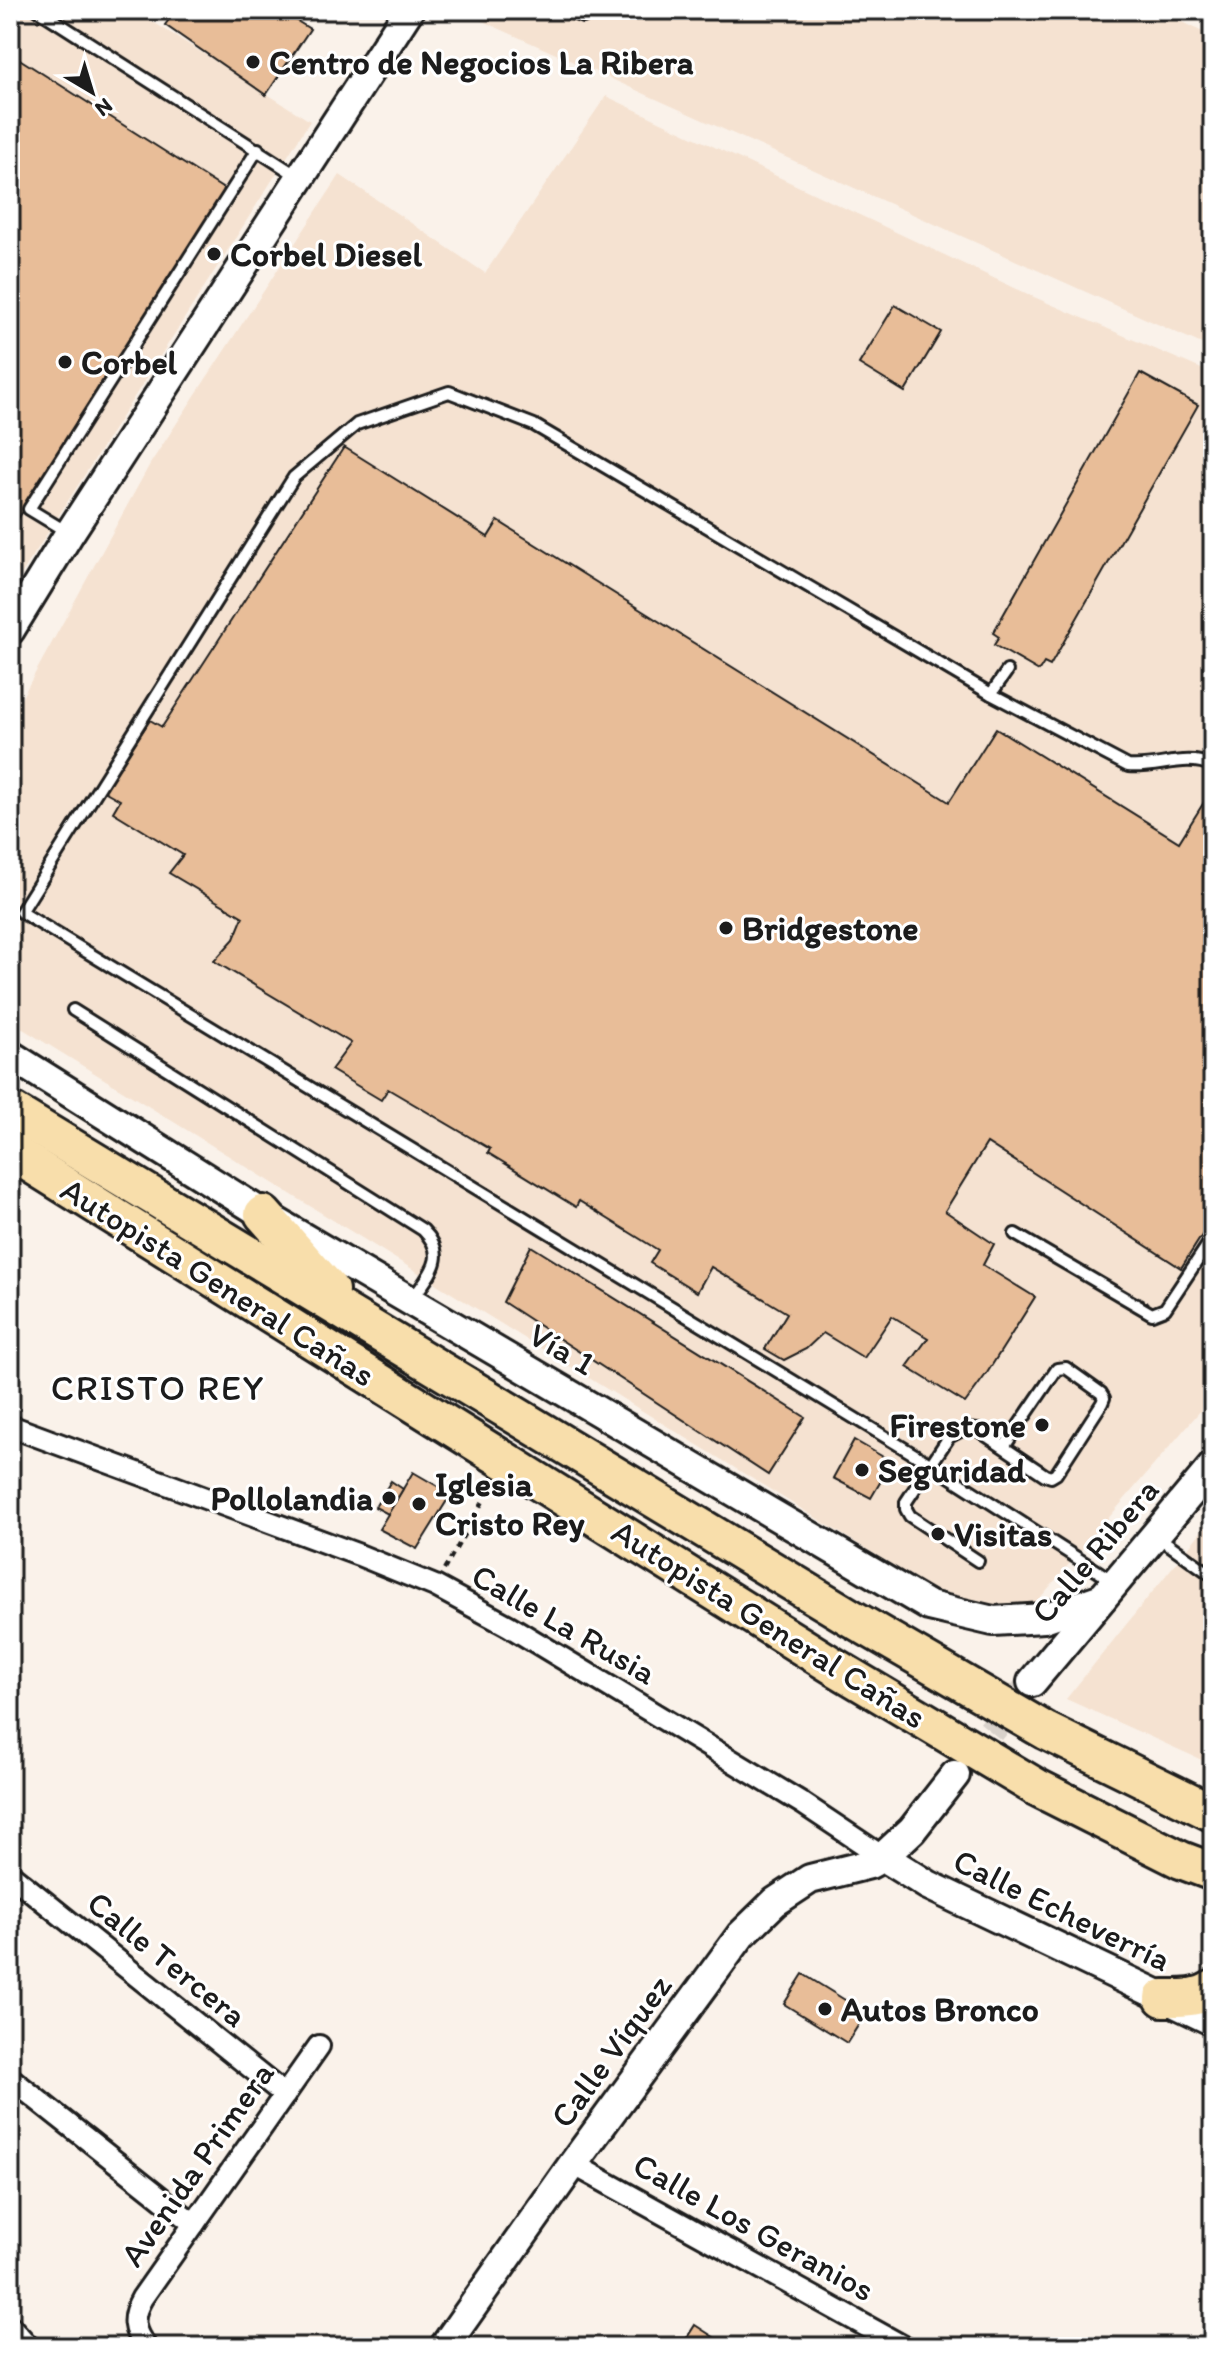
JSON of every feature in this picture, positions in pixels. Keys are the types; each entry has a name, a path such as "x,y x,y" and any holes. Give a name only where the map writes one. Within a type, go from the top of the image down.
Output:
{"highway":[{"name":"Autopista General Cañas","path":"10,1110 894,1643 1046,1731 1213,1813"},
{"name":"Autopista General Cañas","path":"10,1151 835,1667 1036,1787 1197,1866 1213,1882"},
{"path":"263,1214 355,1318"},
{"path":"1163,1998 1188,1998 1213,1989"}],"street":[{"path":"317,154 332,112 364,67 398,10"},
{"path":"10,630 409,10"},
{"name":"Vía 1","path":"10,1055 263,1214 929,1606 993,1621 1044,1618 1108,1590"},
{"name":"Calle La Rusia","path":"10,1426 435,1586 509,1626 749,1771 883,1857"},
{"name":"Calle Ribera","path":"1032,1682 1213,1466"},
{"path":"883,1857 912,1830 955,1775"},
{"name":"Calle Echeverría","path":"883,1857 928,1885 1213,2021"},
{"name":"Calle Víquez","path":"444,2347 741,1935 775,1902 810,1879 870,1864 883,1857"},
{"name":"Calle Tercera","path":"10,1874 285,2095"},
{"name":"Avenida Primera","path":"146,2347 133,2322 142,2298 319,2046"},
{"path":"10,2078 194,2224"},
{"name":"Calle Los Geranios","path":"573,2164 904,2347"},
{"path":"10,2326 29,2347"}],"lane":[{"path":"38,10 301,178"},
{"path":"565,10 583,17"},
{"path":"69,534 29,509 258,149"},
{"path":"1108,1590 930,1464 21,912 294,477 357,424 449,392 534,425 991,694 1128,766 1143,767 1193,759 1213,766"},
{"path":"991,694 1007,671"},
{"path":"73,1010 423,1230 437,1249 436,1261 411,1302"},
{"path":"1015,1234 1152,1314 1165,1309 1213,1237"},
{"path":"978,1561 910,1516 906,1509 906,1502 949,1437 964,1429 978,1430 1004,1447 1051,1477 1056,1474 1104,1398 1061,1367 1004,1447"},
{"path":"1155,1535 1213,1576"}],"path":[{"path":"435,1586 484,1500"}],"shaded area":[{"path":"10,10 134,10 310,121 10,592"},
{"path":"458,10 1157,10 1213,37 1213,349"},
{"name":"Bridgestone","path":"606,96 1034,297 1213,374 1213,1396 1028,1612 941,1595 10,1021 10,719 150,464 340,175 485,273"},
{"path":"1213,1517 1213,1765 1066,1699"}],"building":[{"name":"Centro de Negocios La Ribera","path":"176,10 279,10 310,29 266,95 165,25"},
{"name":"Corbel","path":"10,53 230,193 10,531"},
{"path":"895,305 941,332 905,392 859,364"},
{"path":"1140,373 1198,405 1050,666 1044,663 1039,671 994,645 999,637 993,633"},
{"name":"Bridgestone","path":"344,447 488,537 498,521 949,802 996,728 1179,842 1213,792 1213,1218 1181,1268 987,1143 945,1211 994,1244 983,1265 1035,1297 965,1403 907,1367 928,1338 892,1316 864,1358 823,1333 806,1349 784,1360 765,1349 787,1313 711,1267 697,1292 650,1263 658,1250 579,1201 576,1207 488,1153 490,1149 388,1089 381,1100 331,1070 351,1043 214,961 234,939 243,917 169,873 183,855 113,812 120,800 104,791 150,720 162,727"},
{"path":"531,1246 805,1417 768,1475 503,1302"},
{"name":"Seguridad","path":"854,1440 892,1462 871,1498 833,1478"},
{"name":"Iglesia Cristo Rey","path":"413,1472 451,1494 417,1549 379,1529"},
{"name":"Pollolandia","path":"391,1481 403,1489 388,1514 375,1507"},
{"name":"Autos Bronco","path":"803,1974 866,2013 847,2043 784,2004"},
{"path":"695,2325 729,2347 681,2347"}],"tunnel":[{"path":"964,1764 1032,1682"}],"place":[{"name":"Centro de Negocios La Ribera","path":"253,62"},
{"name":"Corbel Diesel","path":"214,254"},
{"name":"Corbel","path":"65,362"},
{"name":"Bridgestone","path":"726,928"},
{"name":"Firestone","path":"1042,1425"},
{"name":"Seguridad","path":"862,1470"},
{"name":"Pollolandia","path":"389,1498"},
{"name":"Iglesia Cristo Rey","path":"419,1504"},
{"name":"Visitas","path":"938,1534"},
{"name":"Autos Bronco","path":"825,2009"}],"district":[{"name":"CRISTO REY","path":"158,1387"}]}
